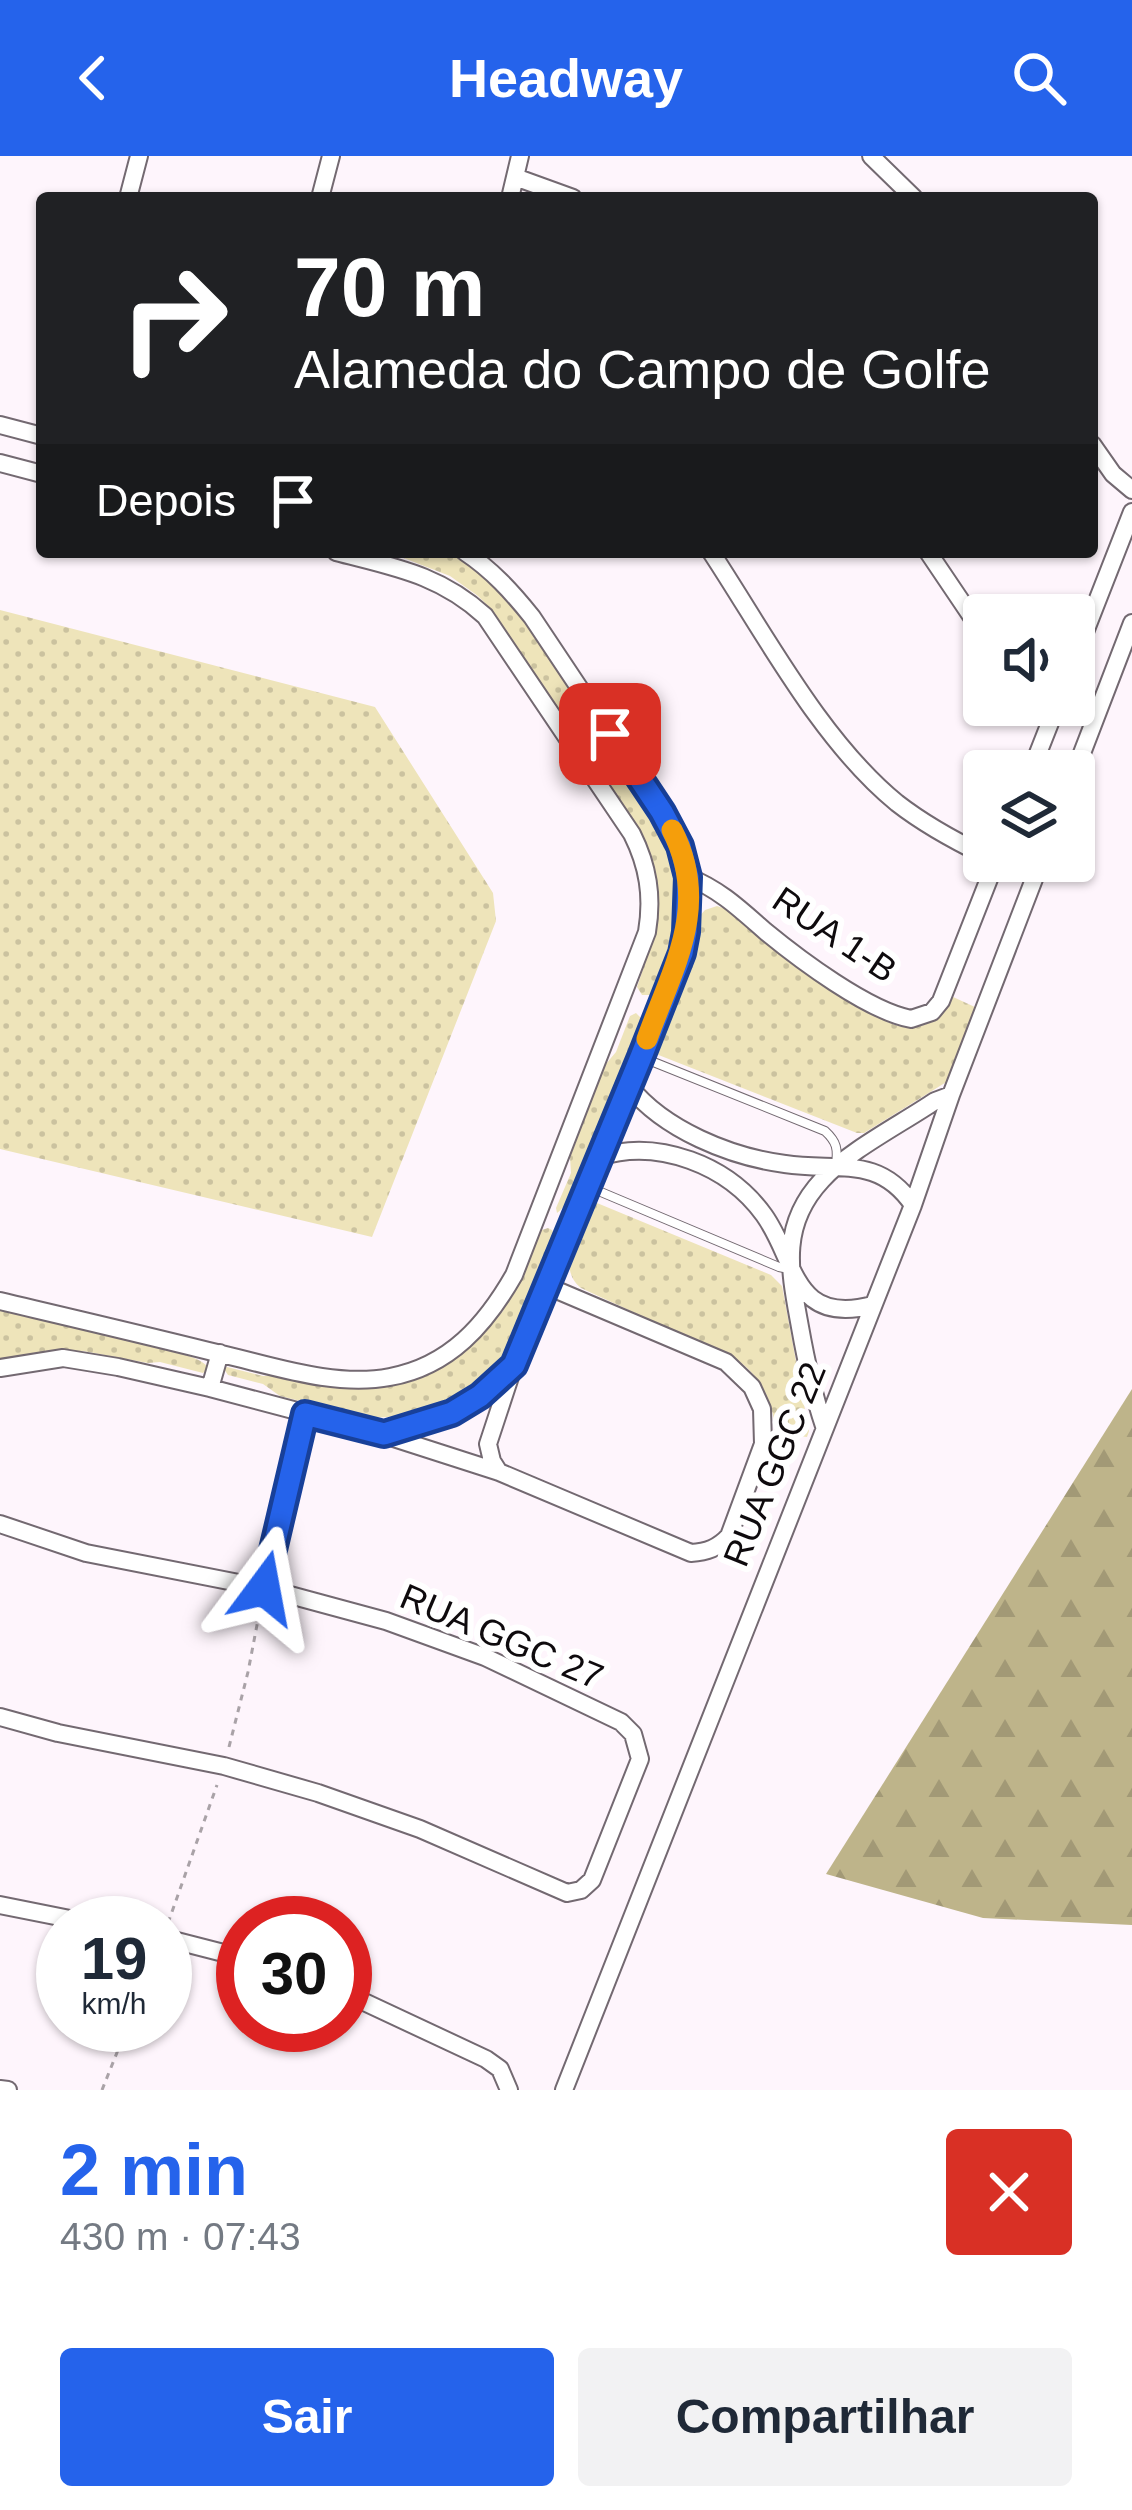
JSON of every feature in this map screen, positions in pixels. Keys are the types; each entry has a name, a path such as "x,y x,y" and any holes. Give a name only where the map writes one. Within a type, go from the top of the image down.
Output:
{"street":[{"path":"130,192 139,156"},
{"path":"322,192 331,156"},
{"path":"512,192 520,156"},
{"path":"871,156 908,192"},
{"path":"515,178 556,192"},
{"path":"0,425 36,434"},
{"path":"1098,453 1132,490"},
{"path":"0,463 36,472"},
{"path":"1095,606 1132,512"},
{"path":"0,1301 338,1378 372,1379 418,1370 445,1355 494,1310 514,1274 647,932 651,909 644,859 632,834 484,616 440,583 359,558"},
{"path":"473,558 498,578 532,617 662,812 680,846 688,877 682,953 514,1365 488,1444 499,1472"},
{"path":"715,558 824,724 856,764 923,822 963,844"},
{"path":"932,558 963,604"},
{"path":"1083,750 1132,623"},
{"name":"RUA 1-B","path":"688,877 720,892 819,971 911,1019 932,1012 941,1001 988,882"},
{"name":"RUA GGC 22","path":"564,2090 913,1204 1033,882"},
{"path":"621,1001 642,1004 656,1016"},
{"path":"629,1086 673,1125 745,1156 800,1166 858,1167 880,1174 913,1204"},
{"path":"873,1305 841,1308 820,1302 801,1288 789,1269 798,1218 813,1190 836,1167 951,1095"},
{"path":"599,1157 656,1150 684,1158 725,1177 764,1214 789,1269 812,1393 824,1426"},
{"path":"540,1211 555,1222 573,1224"},
{"path":"0,1368 63,1358 210,1388 384,1434 499,1472 691,1553 718,1546 729,1536 763,1444 762,1409 752,1387 726,1362 547,1286"},
{"path":"210,1388 220,1353"},
{"path":"384,1434 452,1413 480,1396 514,1365"},
{"path":"264,1588 305,1414"},
{"name":"RUA GGC 27","path":"0,1524 86,1553 264,1588 386,1621 485,1657 628,1727 640,1760 592,1880 574,1893 560,1892 420,1829 287,1783 0,1717"},
{"path":"0,1906 36,1913"},
{"path":"372,2006 486,2059 500,2069 509,2090"}],"lane":[{"path":"641,1057 825,1131 835,1140 836,1167"},
{"path":"587,1186 789,1269"}],"path":[{"path":"102,2090 117,2052"}],"shaded area":[{"path":"404,558 461,558 513,602 654,812 674,864 679,901 670,958 654,995 642,995 637,987 657,905 647,846 491,609 450,576"},
{"path":"0,610 375,707 493,893 496,921 372,1237 0,1149"},
{"path":"717,906 890,1023 908,1028 924,1025 937,1017 951,996 977,1008 948,1081 857,1133 656,1054 653,1048 690,957 696,920"},
{"path":"636,1013 641,1018 626,1057 626,1071 588,1163 557,1213 571,1173 570,1157 605,1065 616,1052 630,1016"},
{"path":"592,1203 771,1275 782,1286 807,1437 775,1433 765,1392 739,1361 581,1288 573,1279 570,1259"},
{"path":"548,1228 557,1239 514,1349 488,1377 440,1407 369,1418 280,1396 263,1384 228,1375 224,1369 349,1387 440,1368 475,1343 503,1311 539,1231"},
{"path":"0,1309 153,1344 209,1368 203,1373 83,1351 38,1352 0,1360"}],"green space":[{"path":"1132,1389 1132,1925 983,1918 826,1874"}],"slow traffic":[{"path":"647,1039 686,932 688,877 672,830"}],"route":[{"path":"264,1588 305,1414 384,1434 452,1413 480,1396 514,1365 641,1057 682,953 688,877 680,846 662,812 610,734"}]}
